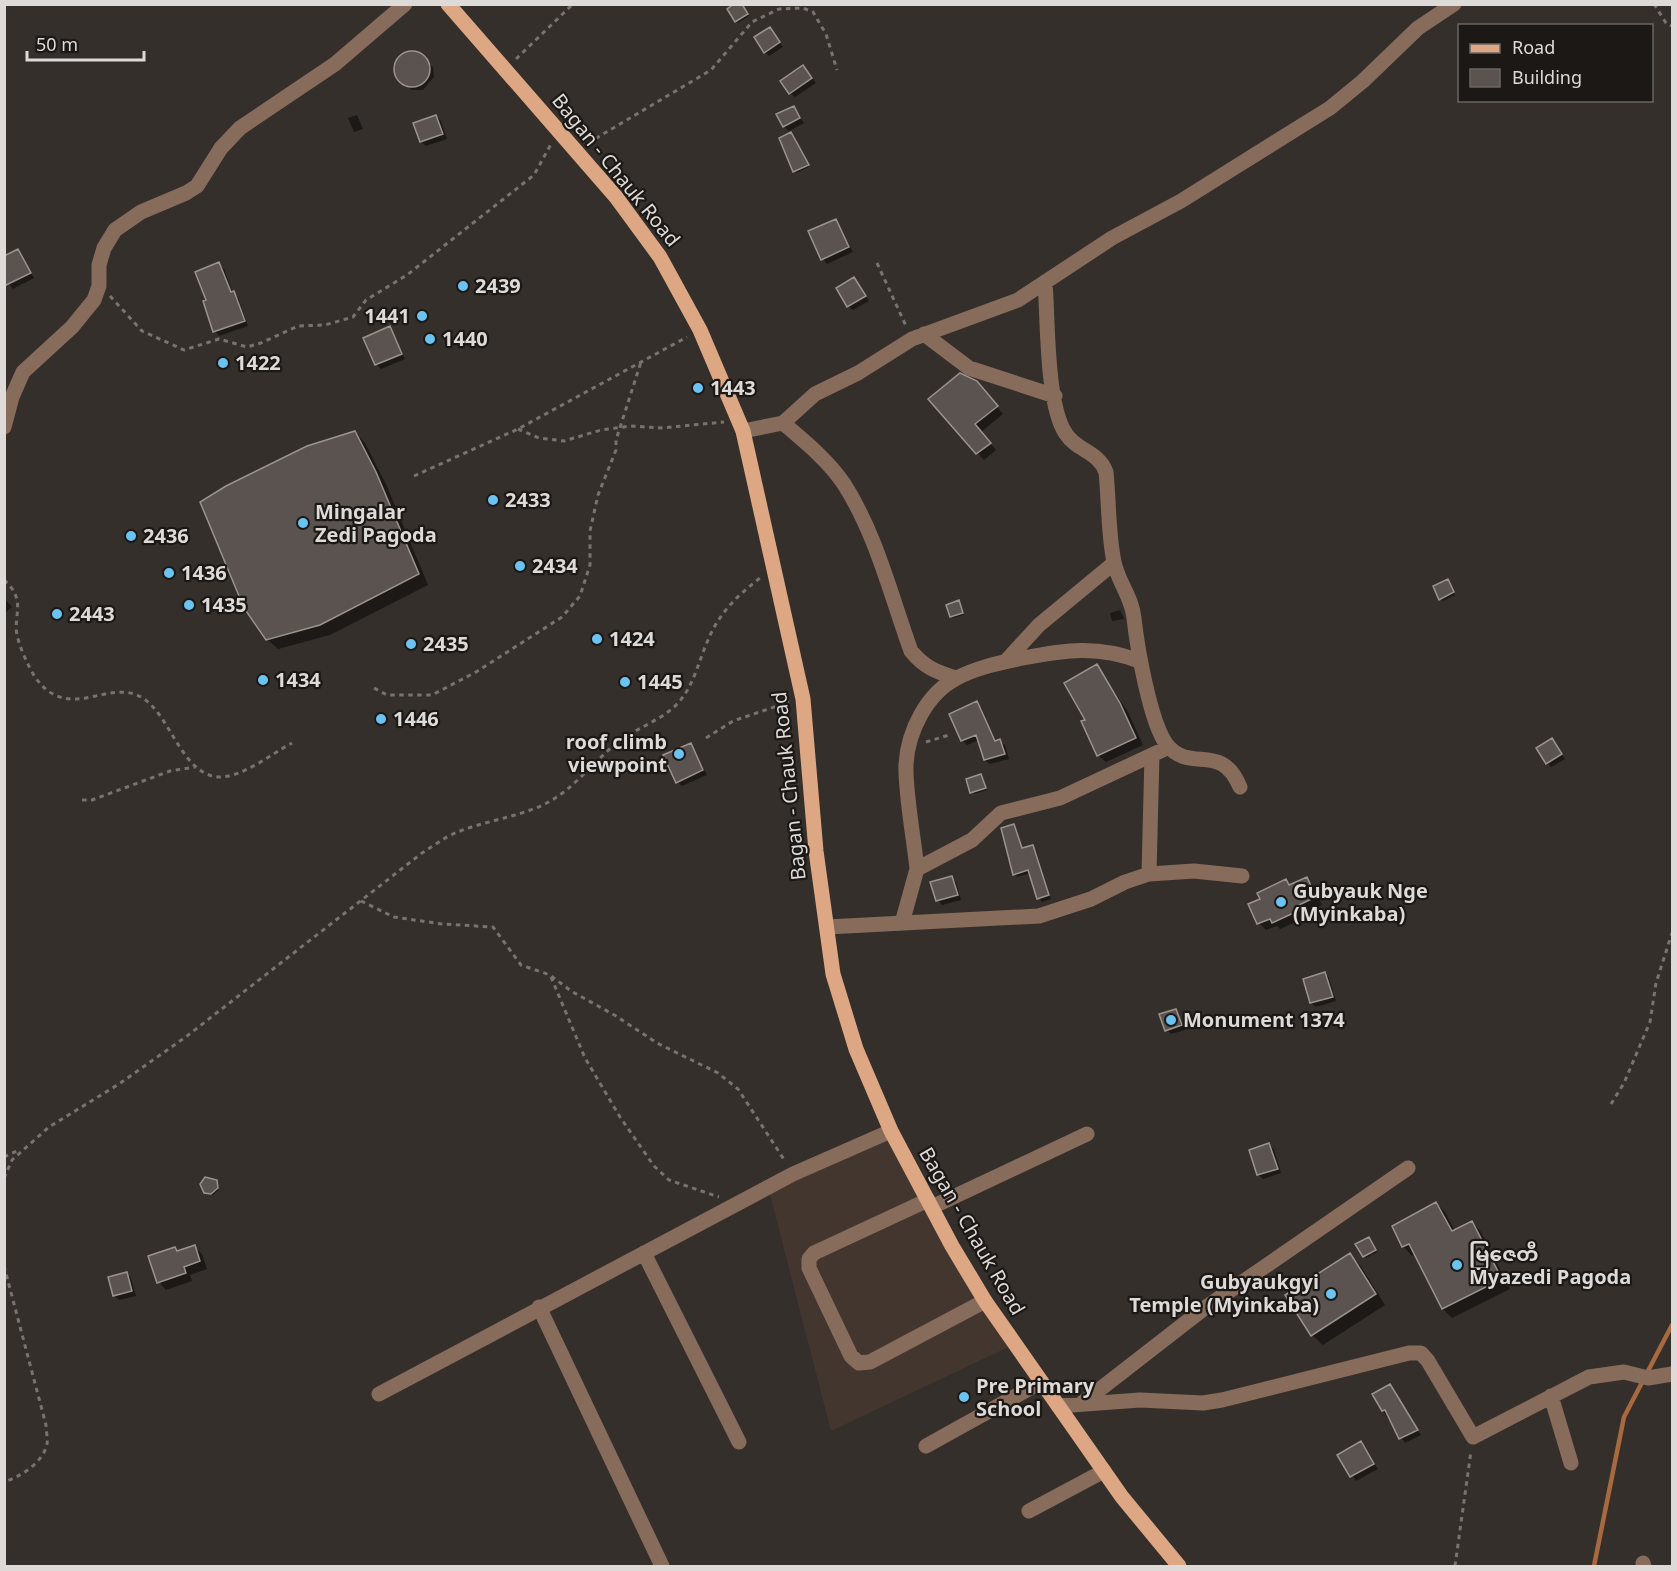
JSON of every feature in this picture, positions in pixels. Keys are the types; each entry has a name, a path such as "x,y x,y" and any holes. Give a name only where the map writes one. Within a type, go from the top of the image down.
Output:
{"main road":[{"name":"Bagan - Chauk Road","path":"448,4 559,129 660,257 700,330 742,426 803,699 816,851 833,974 856,1049 891,1131 985,1301 1104,1472 1177,1566"}],"street":[{"path":"4,427 12,397 23,372 80,319 94,300 99,286 99,265 104,248 115,230 136,215 197,186 221,148 240,128 335,64 405,4"},
{"path":"742,426 783,423 816,394 858,373 918,336 1017,300 1330,108 1363,81 1418,28 1454,4"},
{"path":"1045,282 1054,396 1065,434 1077,445 1093,453 1103,464 1110,508 1114,563 1129,598 1139,661 1159,728 1169,747 1188,758 1216,761 1226,765 1234,772 1240,787"},
{"path":"918,336 969,368 1054,396"},
{"path":"783,423 819,454 849,493 860,513 911,651 931,670 956,678"},
{"path":"1005,662 1039,625 1114,563"},
{"path":"902,923 917,869 906,764 915,724 933,696 956,678 988,665 1005,662 1093,649 1115,651 1139,661"},
{"path":"917,869 972,840 1001,813 1016,807 1060,798 1169,747"},
{"path":"1149,874 1152,755"},
{"path":"827,927 1039,916 1091,899 1125,882 1149,874 1194,871 1242,876"},
{"path":"379,1394 793,1174 891,1131"},
{"path":"985,1301 870,1362 859,1363 851,1356 809,1268 809,1259 814,1253 1088,1134"},
{"path":"1081,1404 1202,1310 1407,1167"},
{"path":"644,1253 739,1442"},
{"path":"539,1307 662,1566"},
{"path":"1058,1406 1140,1400 1203,1403 1409,1353 1421,1353 1428,1360 1473,1437 1589,1377 1624,1372 1642,1376 1672,1374"},
{"path":"926,1446 1041,1382"},
{"path":"1551,1396 1571,1463"},
{"path":"1029,1511 1104,1472"}],"path":[{"path":"506,68 573,4"},
{"path":"1654,4 1666,23 1672,26"},
{"path":"576,150 711,70 752,22 779,9 803,8 813,12 826,34 837,70"},
{"path":"99,286 142,331 184,350 219,339 247,347 298,326 338,322 353,317 366,300 407,275 534,175 559,129"},
{"path":"877,263 918,336"},
{"path":"414,476 518,429 700,330"},
{"path":"374,688 387,695 432,695 476,672 562,617 580,596 590,566 590,531 598,495 616,450 620,428 642,362"},
{"path":"518,429 539,438 564,441 601,430 620,428 742,426"},
{"path":"4,1178 12,1160 21,1150 50,1127 119,1084 187,1036 422,853 451,835 543,805 565,792 620,740 654,721 679,702 693,678 708,638 721,615 739,594 773,567"},
{"path":"4,580 17,597 19,618 16,633 36,678 58,697 78,700 107,694 136,694 150,702 195,766 208,774 234,775 292,743"},
{"path":"706,738 732,721 803,699"},
{"path":"910,747 950,735"},
{"path":"82,800 92,800 170,771 195,766"},
{"path":"361,901 394,917 442,924 493,927 521,965 550,975 571,991 616,1016 657,1043 717,1073 738,1089 793,1174"},
{"path":"1611,1104 1624,1083 1650,1022 1656,983 1672,933"},
{"path":"550,975 585,1058 620,1117 654,1166 669,1179 738,1204"},
{"path":"4,1157 21,1150"},
{"path":"4,1266 46,1425 47,1445 35,1464 16,1478 4,1482"},
{"path":"1455,1566 1473,1437"}],"shaded area":[{"path":"891,1131 1015,1344 831,1431 768,1187"}],"building":[{"path":"734,4 742,4 748,14 735,22 727,9"},
{"path":"770,27 780,42 764,53 754,37"},
{"path":"412,51 425,56 430,69 425,82 412,87 399,82 394,69 399,56"},
{"path":"803,65 812,78 789,94 780,81"},
{"path":"794,106 800,118 783,127 776,114"},
{"path":"436,115 443,134 420,142 413,123"},
{"path":"791,132 809,165 793,172 779,138"},
{"path":"836,219 849,247 821,260 808,231"},
{"path":"18,249 31,273 4,286 4,256"},
{"path":"219,262 231,292 234,291 245,321 213,332 203,301 206,300 195,272"},
{"path":"854,277 866,296 847,307 836,288"},
{"path":"390,326 402,354 375,365 363,338"},
{"path":"960,373 977,381 998,406 975,424 991,443 976,454 928,399"},
{"name":"Mingalar Zedi Pagoda","path":"355,431 376,472 419,574 320,625 266,640 244,608 200,502 226,486 307,446"},
{"path":"1448,579 1454,592 1439,600 1433,586"},
{"path":"959,600 963,613 950,617 946,605"},
{"path":"1097,664 1120,703 1136,738 1097,756 1081,721 1085,720 1064,683"},
{"path":"977,701 995,741 1000,739 1005,754 984,760 976,735 961,741 949,714"},
{"path":"1552,738 1562,754 1546,764 1536,748"},
{"path":"691,743 703,770 676,783 663,755"},
{"path":"981,774 986,788 970,793 966,779"},
{"path":"1014,824 1022,848 1033,845 1049,895 1037,899 1028,870 1013,875 1001,828"},
{"path":"952,876 958,895 936,901 930,882"},
{"name":"Gubyauk Nge (Myinkaba)","path":"1307,877 1316,897 1299,905 1300,910 1272,923 1270,919 1257,924 1248,904 1260,899 1257,893 1286,879 1289,885"},
{"path":"1325,972 1333,997 1310,1003 1303,979"},
{"name":"Monument 1374","path":"1176,1009 1182,1025 1165,1031 1159,1014"},
{"path":"1269,1143 1278,1169 1257,1175 1249,1150"},
{"path":"205,1177 217,1180 218,1188 211,1194 204,1193 200,1184"},
{"name":"မြဇေတီ Myazedi Pagoda","path":"1436,1202 1452,1231 1472,1221 1502,1279 1442,1309 1409,1244 1402,1247 1392,1226"},
{"path":"1369,1237 1376,1250 1363,1257 1355,1244"},
{"path":"195,1245 200,1261 184,1267 186,1273 157,1283 148,1256 175,1247 177,1251"},
{"name":"Gubyaukgyi Temple (Myinkaba)","path":"1350,1253 1376,1294 1311,1336 1285,1295"},
{"path":"127,1272 132,1291 113,1296 108,1277"},
{"path":"1390,1384 1418,1430 1399,1439 1385,1410 1382,1411 1372,1394"},
{"path":"1361,1441 1374,1464 1350,1477 1337,1455"}],"waterway":[{"path":"1594,1566 1624,1417 1672,1325"}],"place":[{"name":"2439","path":"463,286"},
{"name":"1441","path":"422,316"},
{"name":"1440","path":"430,339"},
{"name":"1422","path":"223,363"},
{"name":"1443","path":"698,388"},
{"name":"2433","path":"493,500"},
{"name":"Mingalar Zedi Pagoda","path":"303,523"},
{"name":"2436","path":"131,536"},
{"name":"2434","path":"520,566"},
{"name":"1436","path":"169,573"},
{"name":"1435","path":"189,605"},
{"name":"2443","path":"57,614"},
{"name":"1424","path":"597,639"},
{"name":"2435","path":"411,644"},
{"name":"1434","path":"263,680"},
{"name":"1445","path":"625,682"},
{"name":"1446","path":"381,719"},
{"name":"roof climb viewpoint","path":"679,754"},
{"name":"Gubyauk Nge (Myinkaba)","path":"1281,902"},
{"name":"Monument 1374","path":"1171,1020"},
{"name":"မြဇေတီ Myazedi Pagoda","path":"1457,1265"},
{"name":"Gubyaukgyi Temple (Myinkaba)","path":"1331,1294"},
{"name":"Pre Primary School","path":"964,1397"}]}
